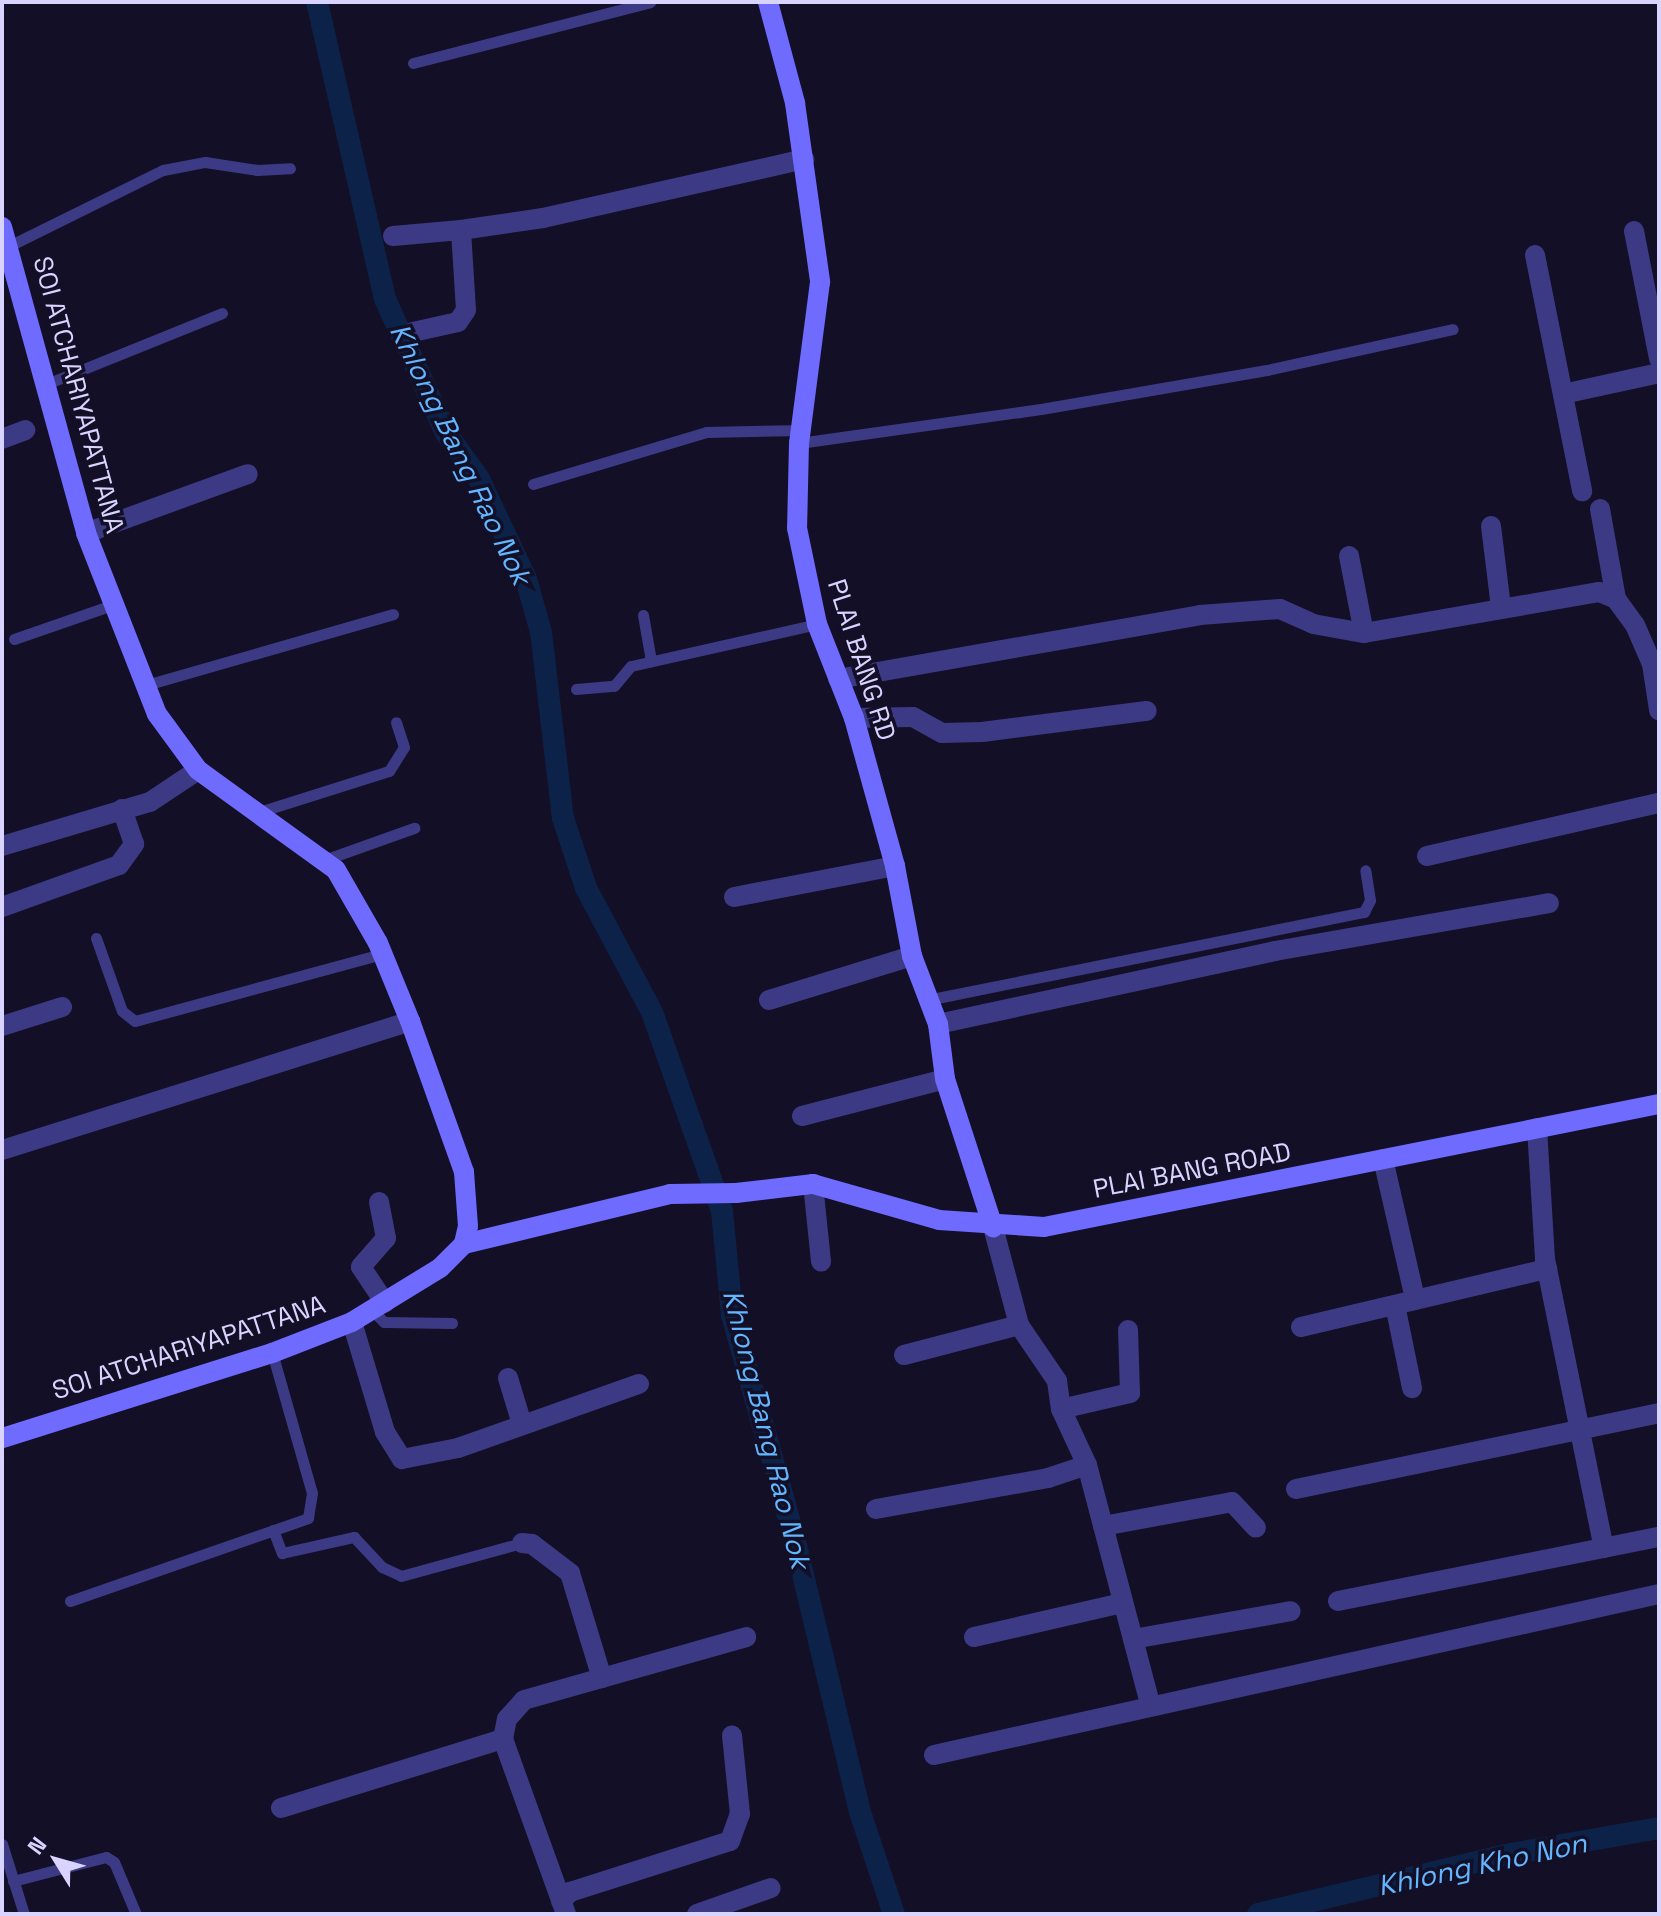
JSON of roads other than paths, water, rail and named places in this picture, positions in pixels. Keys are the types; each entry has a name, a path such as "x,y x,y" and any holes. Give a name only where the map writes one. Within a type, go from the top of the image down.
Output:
{"street":[{"name":"PLAI BANG RD","path":"768,2 804,159 820,282 801,437 797,528 817,624 854,718 895,866 912,956 932,999 945,1079 993,1227"},
{"path":"393,236 543,218 804,159"},
{"path":"413,332 462,319 466,310 461,230"},
{"path":"1634,231 1659,359"},
{"name":"SOI ATCHARIYAPATTANA","path":"2,1438 272,1353 352,1322 440,1268 464,1244 464,1172 410,1021 382,954 336,870 198,770 157,714 86,533 5,236"},
{"path":"1535,255 1582,491"},
{"path":"1563,394 1659,373"},
{"path":"2,439 25,430"},
{"path":"86,533 248,474"},
{"path":"1600,509 1616,599 1635,625 1652,664 1659,710"},
{"path":"1491,526 1501,608"},
{"path":"1349,556 1364,633"},
{"path":"838,679 1200,615 1280,609 1313,624 1364,633 1599,592 1616,599"},
{"path":"854,718 913,717 942,733 982,732 1147,711"},
{"path":"2,846 150,802 198,770"},
{"path":"1427,856 1659,803"},
{"path":"2,907 119,865 134,844 122,809"},
{"path":"734,897 895,866"},
{"path":"938,1024 1275,951 1549,903"},
{"path":"769,1000 912,956"},
{"path":"2,1026 62,1007"},
{"path":"2,1150 410,1021"},
{"path":"802,1116 945,1079"},
{"name":"PLAI BANG ROAD","path":"464,1244 670,1194 736,1193 813,1184 939,1220 993,1227 1044,1227 1659,1104"},
{"path":"1537,1128 1547,1269 1604,1548"},
{"path":"1383,1159 1415,1299"},
{"path":"813,1184 821,1262"},
{"path":"379,1202 386,1238 361,1267 379,1306"},
{"path":"993,1227 1019,1325 1057,1381 1061,1409 1087,1465 1150,1703"},
{"path":"1301,1327 1547,1269"},
{"path":"1395,1305 1412,1388"},
{"path":"352,1322 385,1432 402,1459 458,1448 639,1384"},
{"path":"904,1355 1019,1325"},
{"path":"1061,1409 1130,1393 1128,1330"},
{"path":"508,1378 522,1424"},
{"path":"1296,1489 1659,1413"},
{"path":"876,1509 1048,1478 1087,1465"},
{"path":"1103,1526 1232,1502 1256,1528"},
{"path":"1338,1601 1659,1537"},
{"path":"522,1543 532,1544 570,1573 602,1678"},
{"path":"934,1755 1150,1703 1659,1594"},
{"path":"974,1637 1123,1603"},
{"path":"1133,1639 1291,1611"},
{"path":"563,1908 503,1739 507,1719 524,1700 746,1637"},
{"path":"563,1908 570,1892 730,1841 740,1814 732,1735"},
{"path":"281,1808 503,1739"},
{"path":"697,1914 771,1888"}],"lane":[{"path":"413,63 650,2"},
{"path":"5,236 163,170 205,162 257,170 290,168"},
{"path":"44,385 222,313"},
{"path":"533,484 706,432 801,437 1056,407 1267,370 1453,329"},
{"path":"14,639 115,604"},
{"path":"146,685 393,614"},
{"path":"643,615 651,661"},
{"path":"576,689 614,686 631,666 817,624"},
{"path":"259,812 389,771 404,747 396,722"},
{"path":"324,860 414,828"},
{"path":"932,999 1364,912 1370,900 1365,870"},
{"path":"96,938 122,1011 135,1021 382,954"},
{"path":"379,1306 384,1322 452,1323"},
{"path":"70,1601 308,1518 312,1510 272,1353"},
{"path":"273,1530 282,1553 354,1537 382,1567 401,1576 522,1543"},
{"path":"2,1844 24,1914"},
{"path":"13,1881 106,1857 114,1862 136,1914"}],"waterway":[{"name":"Khlong Bang Rao Nok","path":"317,2 385,299 446,433 479,479 526,579 541,632 563,818 586,888 652,1012 722,1211 732,1315 794,1537 860,1812 894,1914"},
{"name":"Khlong Kho Non","path":"1258,1914 1505,1855 1659,1828"}]}
